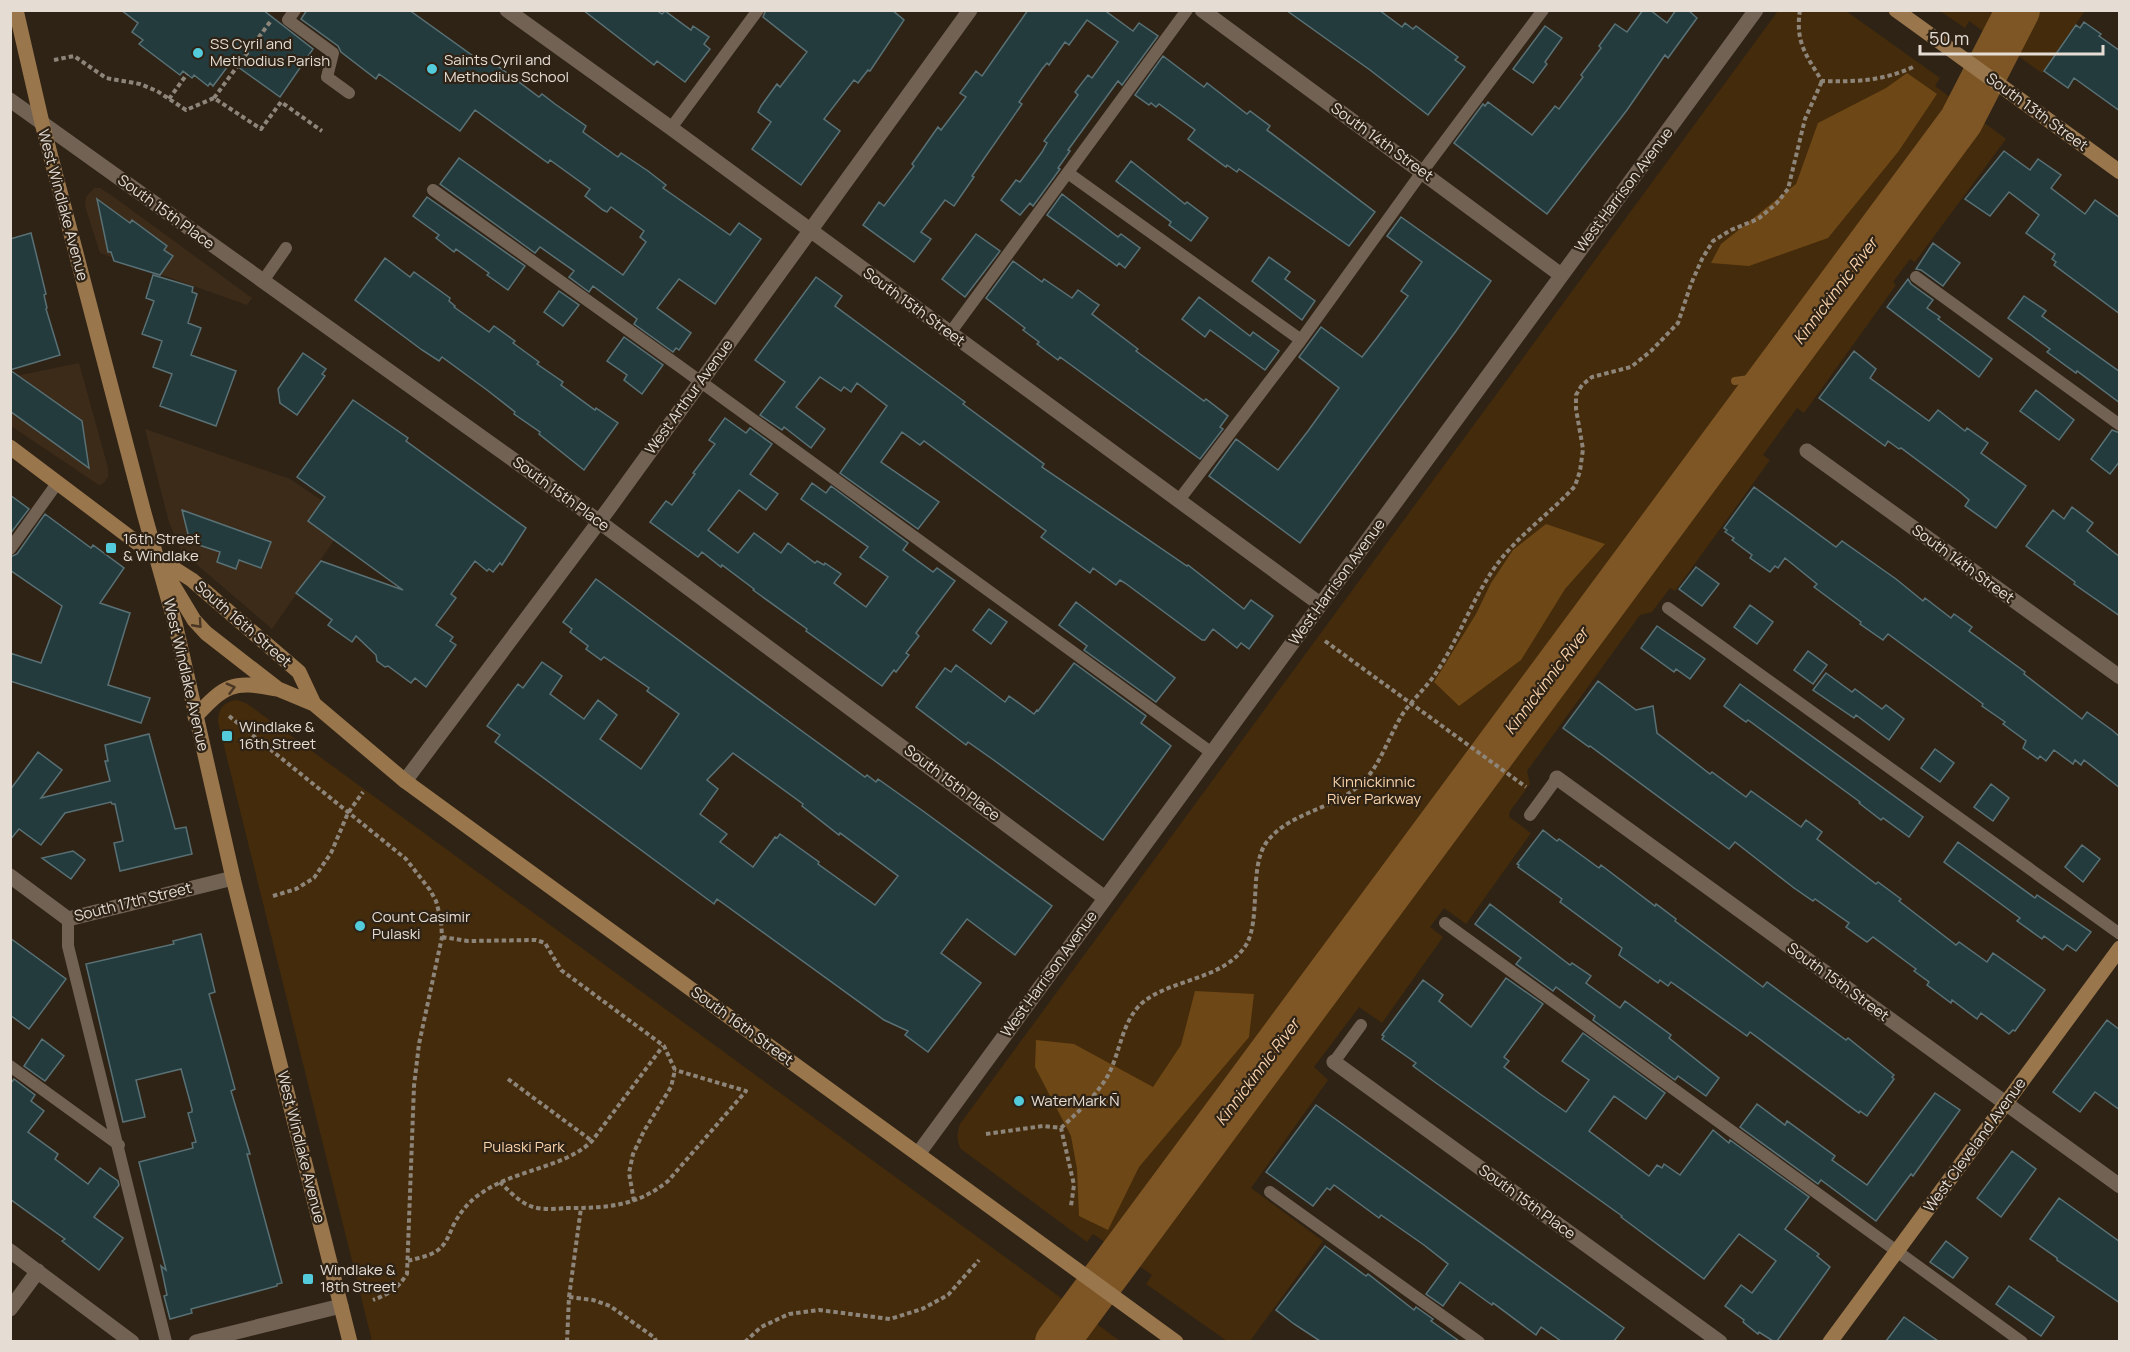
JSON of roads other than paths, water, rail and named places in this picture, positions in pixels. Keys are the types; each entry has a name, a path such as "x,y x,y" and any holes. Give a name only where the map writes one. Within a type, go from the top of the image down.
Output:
{"street":[{"name":"West Windlake Avenue","path":"16,10 42,123 175,623 233,878 350,1341"},
{"name":"South 15th Street","path":"507,10 672,128 1320,604"},
{"name":"West Arthur Avenue","path":"405,781 599,521 970,10"},
{"name":"South 14th Street","path":"1202,10 1561,275"},
{"name":"West Harrison Avenue","path":"918,1154 1756,10"},
{"name":"South 13th Street","path":"1896,10 2120,172"},
{"name":"South 15th Place","path":"10,100 599,521 1105,898"},
{"name":"South 16th Street","path":"10,447 156,557 192,580 299,672 314,704"},
{"name":"South 14th Street","path":"1807,451 2120,677"},
{"name":"South 16th Street","path":"156,557 194,620 206,633 278,689 314,704 405,781 1176,1341"},
{"path":"195,717 223,690 233,686 257,685 278,689"},
{"name":"South 15th Street","path":"1557,778 2120,1186"},
{"name":"South 17th Street","path":"10,876 68,919 233,878"},
{"name":"West Cleveland Avenue","path":"1830,1341 2120,948"},
{"name":"South 15th Place","path":"1334,1062 1720,1341"},
{"path":"10,1251 132,1341"},
{"path":"10,1309 38,1271"},
{"path":"196,1341 342,1306"}],"lane":[{"path":"295,10 288,20 333,53 327,77 349,93"},
{"path":"672,128 758,10"},
{"path":"950,333 1187,10"},
{"path":"1179,500 1301,340 1542,10"},
{"path":"1068,173 1301,340"},
{"path":"433,190 1212,753"},
{"path":"263,282 286,248"},
{"path":"1916,277 2120,425"},
{"path":"10,549 58,482"},
{"path":"1668,608 2120,934"},
{"path":"1530,815 1557,778"},
{"path":"68,919 68,946 166,1341"},
{"path":"1445,922 2022,1341"},
{"path":"1334,1062 1361,1025"},
{"path":"10,1066 119,1145"},
{"path":"1270,1192 1479,1341"}],"waterway":[{"name":"Kinnickinnic River","path":"1057,1342 1961,121 2018,10"},
{"path":"1735,381 1772,376"}],"place":[{"name":"SS Cyril and Methodius Parish","path":"198,53"},
{"name":"Saints Cyril and Methodius School","path":"432,69"},
{"name":"16th Street & Windlake","path":"111,548"},
{"name":"Windlake & 16th Street","path":"227,736"},
{"name":"Count Casimir Pulaski","path":"360,926"},
{"name":"WaterMark Ñ","path":"1019,1101"},
{"name":"Windlake & 18th Street","path":"308,1279"}],"park label":[{"name":"Kinnickinnic River Parkway","path":"1374,790"},
{"name":"Pulaski Park","path":"524,1147"}]}
